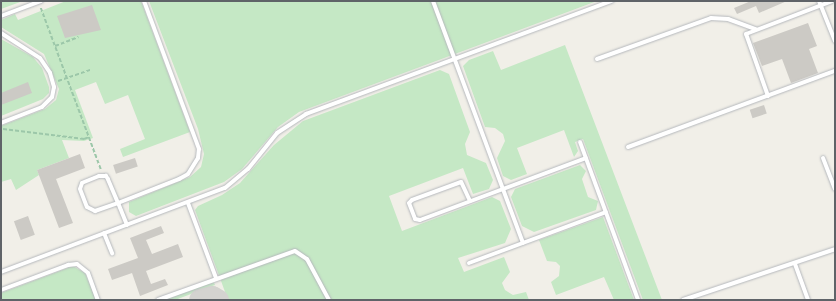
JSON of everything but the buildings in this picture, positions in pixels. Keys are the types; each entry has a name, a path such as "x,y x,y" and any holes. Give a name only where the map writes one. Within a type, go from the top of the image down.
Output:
{"lane":[{"path":"127,225 118,203 108,179 103,175 84,182 80,186 89,210 95,211 118,203 179,179 188,174 198,158 196,139 144,1"},
{"path":"433,1 523,243"},
{"path":"1,272 188,203 233,183 248,169 277,133 296,119 612,1"},
{"path":"768,96 745,37 746,34 820,3 832,1"},
{"path":"1,16 40,2"},
{"path":"820,3 835,41"},
{"path":"597,59 711,18 728,19 756,29"},
{"path":"1,33 35,54 47,67 53,83 52,97 46,104 1,123"},
{"path":"628,147 835,71"},
{"path":"580,142 638,300"},
{"path":"470,201 464,184 460,182 412,200 410,203 418,220 470,201 503,188 586,158"},
{"path":"823,158 835,189"},
{"path":"188,203 216,278"},
{"path":"469,263 606,212"},
{"path":"104,233 112,253"},
{"path":"683,300 795,264 835,249"},
{"path":"158,300 287,252 298,251 307,259 329,300"},
{"path":"1,290 68,265 77,264 88,273 98,300"},
{"path":"795,264 808,300"}],"path":[{"path":"40,2 103,175"},
{"path":"55,46 78,37"},
{"path":"53,83 90,70"},
{"path":"1,123 4,131 84,139 89,137"}],"green space":[{"path":"1,1 23,1 1,9"},
{"path":"66,1 141,1 190,132 123,157 120,149 145,139 128,95 105,104 96,82 75,90 93,138 84,141 62,140 69,158 37,170 39,175 16,190 11,179 1,182 1,126 45,109 56,100 59,89 44,54 1,27 1,20 15,14 18,20"},
{"path":"149,1 597,1 299,112 278,127 242,169 224,182 136,216 129,212 129,202 190,177 201,167 204,154 198,129"},
{"path":"1,39 33,57 42,68 49,87 49,93 43,99 1,116"},
{"path":"565,45 662,300 643,300 583,139 575,142 578,151 574,157 564,130 517,148 527,174 511,180 503,176 497,158 505,141 503,134 495,128 485,127 463,66 469,60 493,51 501,70"},
{"path":"440,70 449,74 470,132 465,144 467,155 486,163 493,180 489,189 473,194 463,168 389,196 402,231 492,197 500,201 511,229 505,243 458,258 464,272 504,257 510,272 502,283 505,290 513,295 526,292 529,300 228,300 195,210 198,206 222,195 240,183 274,145 303,121"},
{"path":"580,165 586,171 582,179 588,197 598,201 596,210 534,232 522,226 511,197 515,189"},
{"path":"603,217 634,300 614,300 604,277 556,295 551,282 559,276 560,266 556,262 547,261 539,240"},
{"path":"73,266 85,273 96,300 1,300 1,293"},
{"path":"213,281 215,285 175,300 162,300"}],"taxiway":[{"path":"200,300 212,297 217,300"}]}
